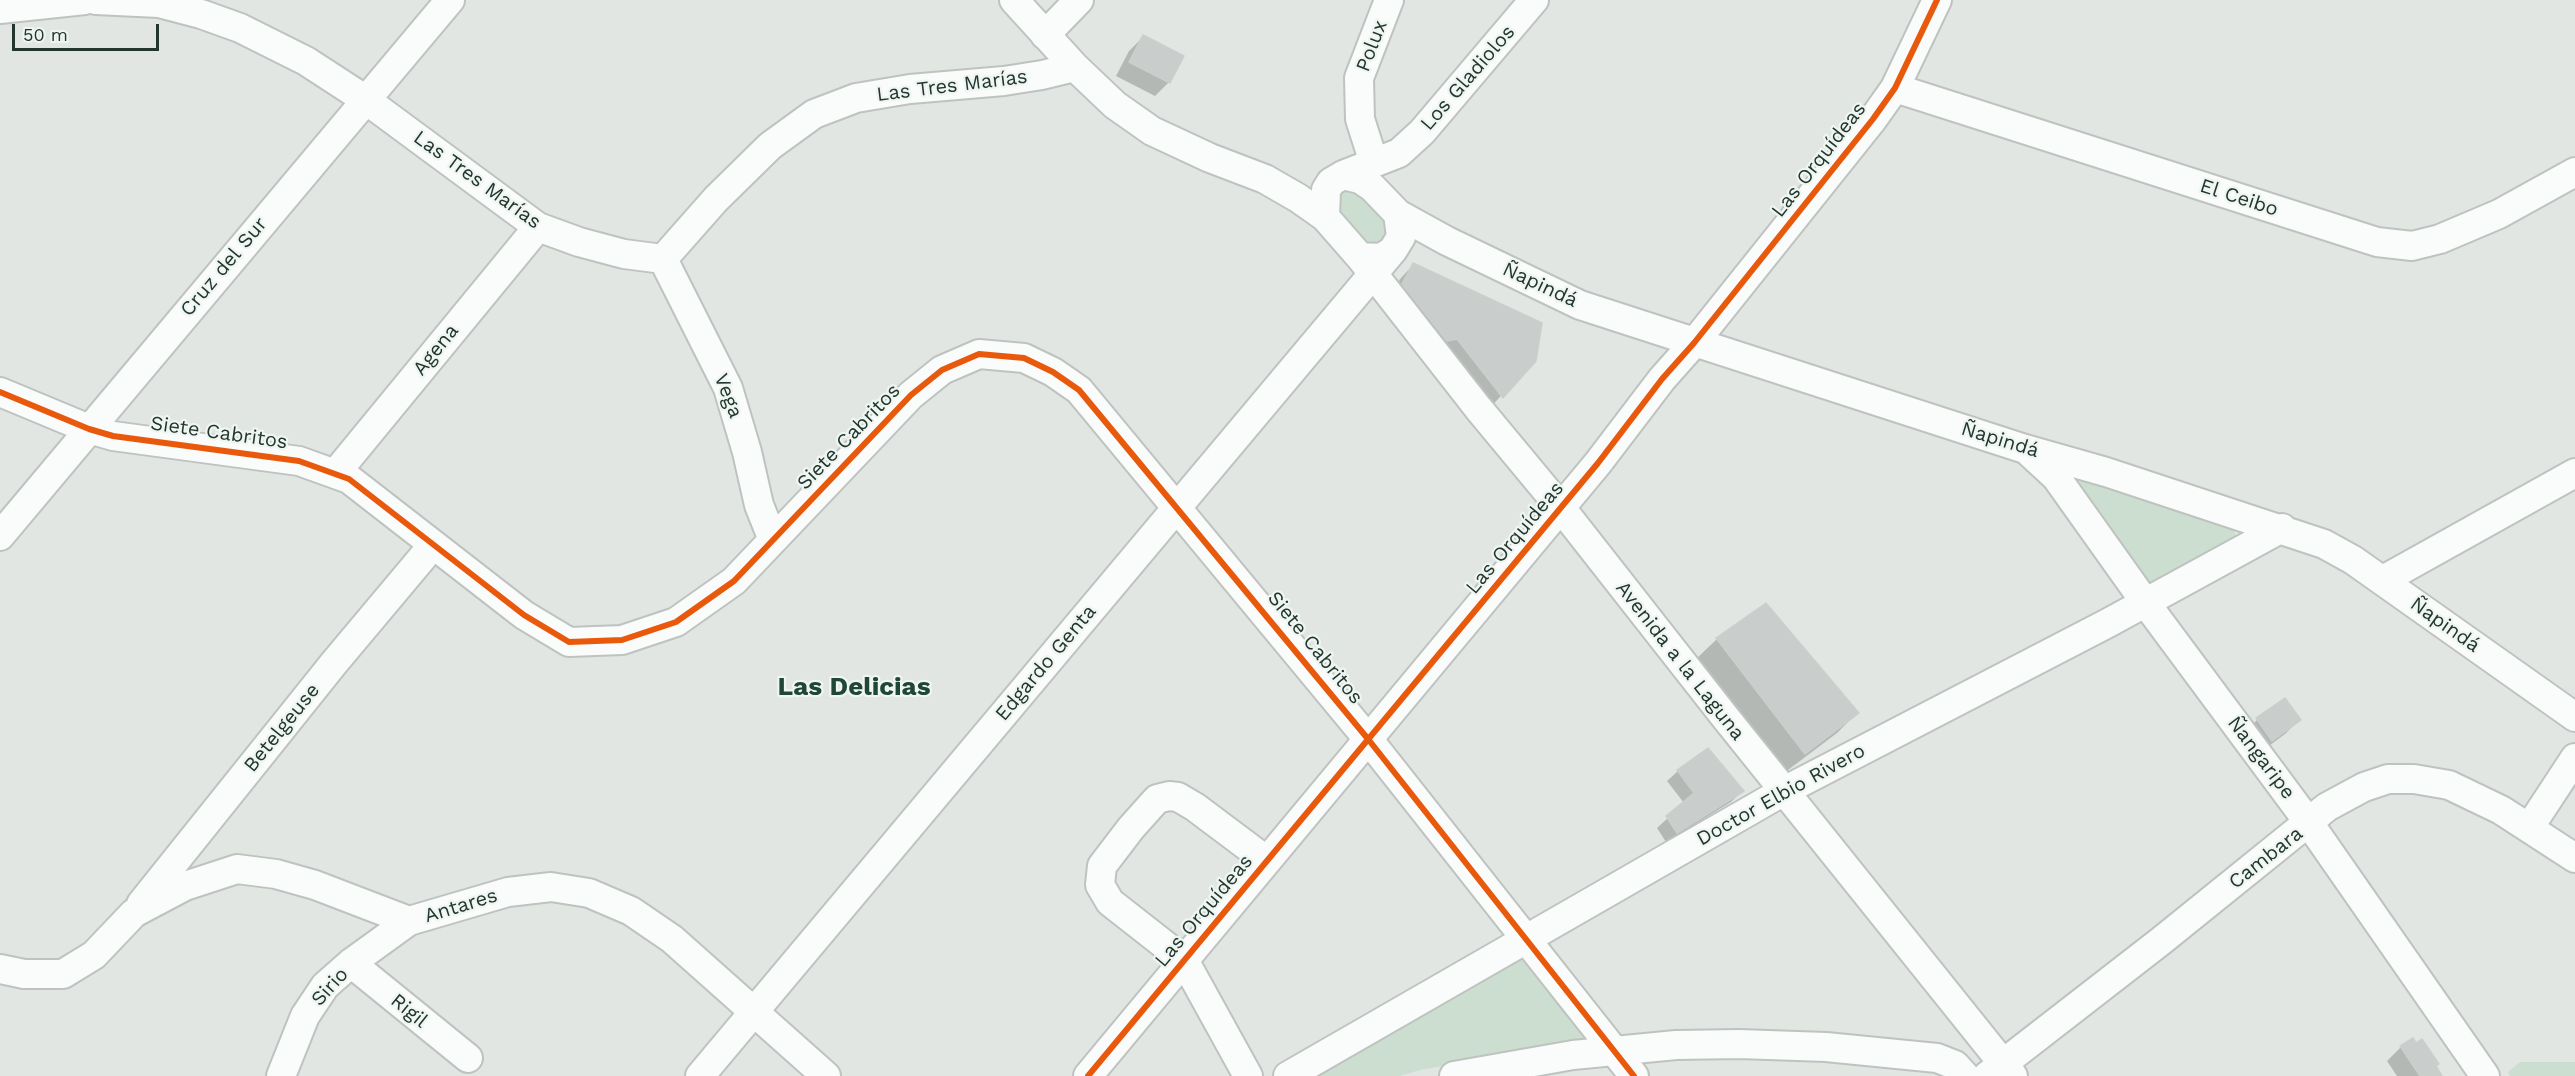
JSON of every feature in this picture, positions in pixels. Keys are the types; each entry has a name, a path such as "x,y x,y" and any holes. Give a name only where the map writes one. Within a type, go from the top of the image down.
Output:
{"street":[{"path":"0,9 86,0"},
{"name":"Las Tres Marías","path":"96,0 159,3 201,14 240,28 306,61 366,100 538,227 613,251 663,259 716,199 770,146 814,114 856,98 910,89 1004,81 1075,67"},
{"name":"Cruz del Sur","path":"0,536 450,0"},
{"path":"1014,0 1075,67 1115,105 1152,131 1210,158 1265,179 1325,217 1366,266 1393,250 1401,237 1394,210 1386,158"},
{"path":"1045,35 1079,0"},
{"name":"Polux","path":"1386,158 1360,119 1359,78 1389,0"},
{"name":"Los Gladiolos","path":"1337,178 1386,158 1429,123 1534,0"},
{"name":"Las Orquídeas","path":"1088,1076 1561,508 1662,379 1694,343 1895,88 1937,0"},
{"name":"El Ceibo","path":"1895,88 2377,242 2412,246 2440,239 2499,214 2575,172"},
{"path":"1325,217 1324,200 1337,178"},
{"path":"1265,179 1360,179 1372,187 1394,210"},
{"name":"Ñapindá","path":"1394,210 1456,246 1580,304 2025,449 2106,472 2282,528 2324,544 2353,560 2575,717"},
{"name":"Agena","path":"335,474 538,227"},
{"name":"Vega","path":"663,259 728,388 747,452 759,505 773,540"},
{"name":"Edgardo Genta","path":"700,1076 1178,508 1366,266"},
{"name":"Avenida a la Laguna","path":"1366,266 1561,508 1784,791 2001,1072"},
{"name":"Siete Cabritos","path":"0,392 88,429 113,436 299,461 349,479 524,615 569,642 622,640 676,622 734,581 911,395 942,370 979,354 1024,358 1053,372 1079,390 1368,739 1634,1076"},
{"name":"Ñangaripe","path":"2025,449 2056,477 2145,602 2309,823 2485,1076"},
{"path":"2382,580 2575,472"},
{"name":"Doctor Elbio Rivero","path":"1288,1076 1784,791 2282,528"},
{"name":"Betelgeuse","path":"134,913 334,663 433,545"},
{"path":"2529,828 2575,758"},
{"name":"Cambara","path":"2001,1072 2327,807 2364,787 2388,779 2414,779 2449,785 2476,796 2575,858"},
{"path":"1248,1076 1184,960 1110,902 1100,885 1102,866 1157,799 1178,796 1267,861"},
{"name":"Antares","path":"0,969 24,974 63,974 94,955 134,913 184,886 237,869 276,874 315,885 409,921 508,892 551,887 589,893 631,911 672,939 826,1076"},
{"name":"Sirio","path":"281,1076 305,1016 325,986 351,963 409,921"},
{"name":"Rigil","path":"351,963 468,1058"},
{"path":"1454,1076 1573,1055 1676,1045 1739,1044 1826,1047 1937,1058 1955,1065 1965,1076"}],"green space":[{"path":"1344,190 1364,194 1390,222 1385,245 1373,246 1358,237 1337,217 1336,195"},
{"path":"2083,480 2090,480 2233,529 2236,535 2232,543 2158,582 2149,583 2140,576 2078,484"},
{"path":"1517,959 1529,961 1589,1036 1587,1040 1420,1070 1400,1076 1307,1076"},
{"path":"2520,1062 2575,1062 2575,1076 2510,1076 2508,1072"}],"building":[{"path":"1143,35 1184,56 1170,83 1129,62"},
{"path":"1413,263 1542,323 1536,361 1503,398 1457,339 1447,341 1402,284"},
{"path":"1766,603 1859,713 1805,754 1716,638"},
{"path":"2285,698 2301,720 2272,741 2256,718"},
{"path":"1708,748 1744,791 1677,833 1666,816 1694,793 1677,770"},
{"path":"2413,1038 2416,1043 2422,1039 2439,1064 2436,1066 2442,1076 2420,1076 2400,1046"}],"cycle path":[{"path":"1088,1076 1598,463 1662,379 1694,343 1873,119 1895,88 1937,0"},
{"path":"0,392 89,429 113,436 299,461 349,479 524,615 569,642 622,640 676,622 734,581 911,395 942,370 979,354 1024,358 1053,372 1079,390 1368,739 1634,1076"}],"district":[{"name":"Las Delicias","path":"854,687"}]}
